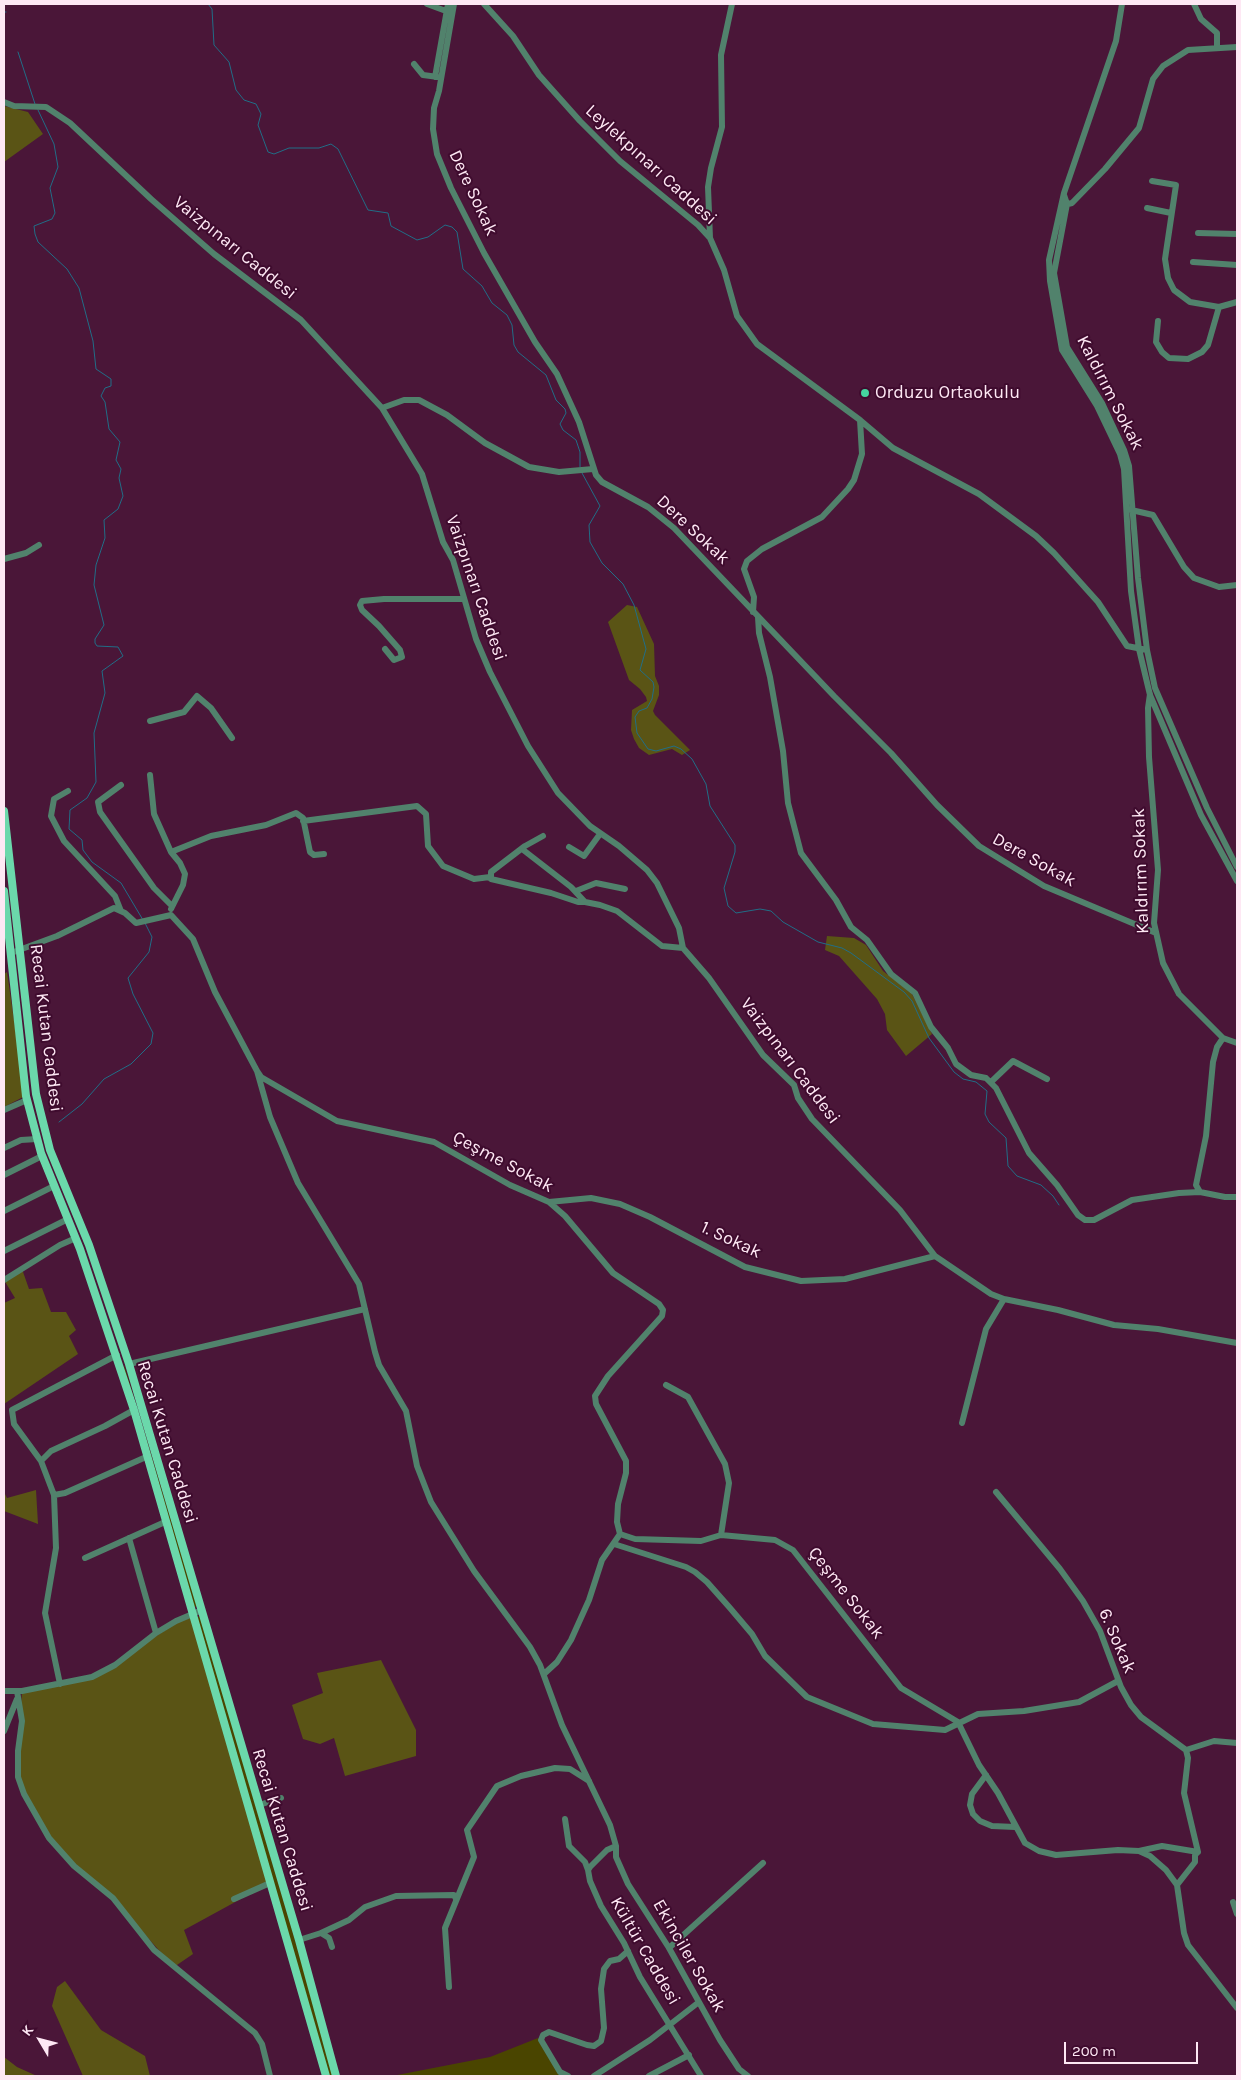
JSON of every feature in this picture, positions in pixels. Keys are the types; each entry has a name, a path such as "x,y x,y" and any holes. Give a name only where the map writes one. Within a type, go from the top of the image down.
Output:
{"main road":[{"name":"Recai Kutan Caddesi","path":"4,811 36,1094 50,1150 89,1245 129,1364 299,1940 336,2076"},
{"name":"Recai Kutan Caddesi","path":"4,891 27,1100 42,1156 76,1238 134,1410 326,2076"}],"street":[{"path":"428,4 446,11"},
{"path":"414,64 423,75 438,77 448,4"},
{"name":"Dere Sokak","path":"454,4 438,77 434,108 433,129 442,166 484,253 532,337 557,374 579,422 593,468 602,482 648,507 674,528 891,753 937,805 979,846 1044,886 1156,933"},
{"name":"Leylekpınarı Caddesi","path":"484,4 513,36 546,84 593,134 620,161 698,225 710,238 724,270 737,316 752,339 803,380 860,420 893,448 979,494 1036,536 1098,602 1127,646 1147,650"},
{"path":"710,238 708,187 722,126 721,55 732,4"},
{"name":"Kaldırım Sokak","path":"1122,4 1116,41 1064,193 1064,205 1049,269 1058,339 1066,358 1097,406 1120,454 1124,469 1147,650 1155,688 1207,808 1237,867"},
{"path":"1194,4 1201,19 1217,33 1217,48"},
{"path":"1064,205 1072,203 1105,169 1139,128 1153,79 1163,66 1188,50 1237,47"},
{"name":"Vaizpınarı Caddesi","path":"4,102 14,106 46,107 70,123 151,199 214,254 301,320 382,408 422,474 443,542 453,560 463,599 490,672 528,746 558,793 600,834 630,854 656,883 679,928 683,948 709,978 763,1055 794,1085 798,1098 812,1119 900,1210 934,1256 991,1294 1004,1299 1058,1310 1114,1325 1158,1329 1237,1343"},
{"path":"1152,181 1176,185 1165,259 1172,287 1186,301 1219,307 1237,302"},
{"path":"1147,208 1171,213"},
{"path":"1198,233 1237,234"},
{"path":"1193,262 1237,265"},
{"path":"1158,321 1156,342 1164,355 1168,358 1188,359 1202,352 1208,345 1219,307"},
{"path":"382,408 404,400 419,400 441,412 485,443 536,470 559,472 593,468"},
{"path":"860,420 862,454 854,480 848,489 822,517 762,549 747,561 744,569 754,597 759,633 770,676 772,701 783,751 788,803 801,853 836,900 851,927 867,940 891,974 915,992 931,1027 948,1048 956,1064 971,1075 986,1078 991,1082 1029,1153 1057,1185 1082,1219 1089,1221 1098,1220 1124,1204 1140,1198 1200,1192 1224,1197 1237,1197"},
{"path":"1128,509 1153,515 1184,567 1194,578 1219,587 1237,585"},
{"name":"Kaldırım Sokak","path":"1128,509 1129,573 1139,649 1150,695 1148,708 1149,757 1158,853 1154,911 1156,933 1163,963 1178,994 1223,1038 1237,1043"},
{"path":"4,559 26,553 39,545"},
{"path":"385,649 394,660 402,657 400,650 362,610 360,604 362,601 384,598 463,599"},
{"path":"1155,688 1150,695 1202,815 1237,881"},
{"path":"150,721 184,712 197,696 211,708 232,738"},
{"path":"150,775 152,807 171,852 180,863 185,874 183,885 172,906 171,915 193,939 216,992 257,1071"},
{"path":"121,784 98,802 100,812 154,888 172,906"},
{"path":"68,792 54,800 51,816 64,841 114,896 121,911"},
{"path":"303,821 417,806 426,814 428,846 443,866 474,879 490,877 496,881 545,892 578,902 600,905 616,911 658,944 683,948"},
{"path":"171,852 211,836 266,825 296,813 300,814 303,821 310,852 314,855 324,854"},
{"path":"569,847 584,856 600,834"},
{"path":"490,877 491,872 543,836"},
{"path":"522,849 576,891 585,902"},
{"path":"576,891 596,882 625,890"},
{"path":"11,953 57,936 114,908 136,923 171,915"},
{"path":"1200,1192 1196,1184 1206,1136 1213,1062 1215,1052 1223,1038"},
{"path":"991,1082 1013,1061 1047,1079"},
{"name":"Çeşme Sokak","path":"257,1071 260,1077 336,1121 434,1142 510,1185 549,1202 565,1216 613,1273 659,1304 663,1310 654,1327 608,1376 595,1396 596,1404 626,1461 626,1473 618,1504 617,1522 620,1534 635,1539 701,1541 721,1535 775,1540 793,1550 897,1684 918,1700 958,1722"},
{"name":"Ekinciler Sokak","path":"257,1071 270,1117 298,1183 355,1275 380,1364 406,1411 417,1466 431,1502 474,1572 530,1647 544,1674 562,1725 610,1824 616,1846 616,1857 628,1884 668,1948 724,2047 739,2069 748,2076"},
{"path":"4,1110 27,1100"},
{"path":"4,1148 21,1140 38,1139"},
{"path":"4,1175 42,1156"},
{"path":"4,1211 54,1186"},
{"name":"1. Sokak","path":"549,1202 592,1198 620,1204 650,1217 745,1267 801,1281 845,1279 934,1256"},
{"path":"4,1251 68,1219"},
{"path":"4,1280 60,1245 76,1238"},
{"path":"962,1423 986,1329 993,1314 1004,1299"},
{"path":"129,1364 365,1309"},
{"path":"60,1684 45,1613 56,1548 54,1495 41,1461 14,1424 12,1410 117,1355"},
{"path":"666,1385 688,1397 725,1464 729,1483 721,1535"},
{"path":"41,1461 51,1451 105,1426 134,1410"},
{"path":"54,1495 65,1493 146,1457"},
{"name":"6. Sokak","path":"996,1492 1060,1569 1083,1601 1100,1631 1118,1681 1131,1705 1141,1717 1186,1750"},
{"path":"85,1558 165,1522"},
{"path":"544,1674 557,1662 571,1640 589,1600 602,1560 620,1534"},
{"path":"129,1538 156,1633"},
{"path":"614,1544 686,1566 702,1578 752,1634 765,1656 807,1697 872,1724 940,1730 978,1714 1024,1711 1080,1702 1118,1681"},
{"path":"4,1690 17,1691 92,1677 115,1665 156,1633 192,1613 202,1610"},
{"path":"17,1691 22,1721 18,1751 18,1777 24,1794 50,1838 74,1866 113,1898 154,1950 255,2033 262,2044 270,2076"},
{"path":"4,1731 17,1699"},
{"path":"958,1722 986,1775 1005,1805 1015,1827 1030,1848 1056,1855 1118,1850 1139,1851 1162,1846 1198,1852"},
{"path":"1177,1885 1195,1862 1195,1854 1198,1852 1184,1792 1188,1758 1186,1750 1214,1740 1237,1743"},
{"path":"449,1987 445,1928 474,1857 467,1830 497,1786 521,1776 555,1768 570,1769 590,1782"},
{"path":"986,1775 972,1794 970,1805 973,1814 980,1821 992,1826 1015,1827"},
{"path":"259,1805 281,1798"},
{"name":"Kültür Caddesi","path":"565,1819 569,1846 585,1862 601,1906 628,1952 640,1977 701,2076"},
{"path":"588,1870 607,1850 616,1846"},
{"path":"1139,1851 1150,1856 1166,1870 1177,1885 1184,1932 1188,1945 1237,2008"},
{"path":"668,1948 763,1863"},
{"path":"234,1899 270,1883"},
{"path":"299,1940 321,1933 348,1920 365,1907 396,1896 454,1894 456,1899"},
{"path":"1233,1902 1237,1914"},
{"path":"321,1933 329,1938 332,1947"},
{"path":"568,2076 560,2072 540,2040 543,2035 549,2032 587,2045 594,2046 601,2041 604,2028 601,1989 604,1969 610,1961 619,1959 628,1952"},
{"path":"594,2076 650,2040 699,2002"},
{"path":"649,2076 689,2055"}],"shaded area":[{"path":"4,106 28,112 43,134 4,162"},
{"path":"627,605 637,607 654,644 655,676 659,686 659,695 653,711 690,750 682,755 672,749 649,755 639,748 634,739 631,730 632,710 647,701 640,689 629,680 608,622"},
{"path":"827,936 854,938 866,945 883,971 912,994 932,1034 906,1056 887,1030 885,1014 877,999 839,956 825,950"},
{"path":"7,972 25,1096 4,1107 4,974"},
{"path":"22,1269 29,1289 42,1288 51,1312 66,1312 76,1330 69,1336 78,1354 4,1404 4,1303 15,1298 4,1280"},
{"path":"124,1365 197,1606 193,1608 125,1376"},
{"path":"36,1490 38,1524 4,1511 4,1492 7,1498"},
{"path":"192,1613 270,1883 184,1930 193,1954 174,1967 122,1909 66,1857 42,1827 22,1788 18,1751 22,1691 102,1671"},
{"path":"200,1616 333,2076 329,2076 196,1618"},
{"path":"381,1660 416,1730 416,1756 345,1776 334,1738 320,1744 303,1739 292,1705 323,1693 317,1673"},
{"path":"65,1981 101,2030 145,2056 150,2076 83,2076 52,2006 57,1987"},
{"path":"538,2038 560,2076 392,2076 490,2057"},
{"path":"4,2057 17,2067 37,2076 4,2076"}],"waterway":[{"path":"208,4 212,9 214,45 229,62 236,90 244,100 256,104 261,114 258,125 268,152 274,154 289,148 319,148 331,144 338,149 368,210 388,213 391,226 417,240 428,237 445,225 452,227 457,232 463,269 482,286 492,303 507,315 512,325 514,345 518,352 546,375 556,400 565,409 566,413 560,424 563,430 576,440 580,452 580,467"},
{"path":"18,52 35,104"},
{"path":"38,110 54,144 58,167 50,188 55,213 52,219 34,226 35,234 38,242 67,269 79,288 93,341 96,369 111,379 111,386 105,388 101,396 105,402 109,429 120,442 116,460 121,469 119,478 123,496 118,509 104,520 105,538 96,565 94,585 104,625 95,639 95,643 97,646 118,647 123,656 102,671 105,693 94,733 96,782 87,798 70,810 69,829 82,840 83,850 92,862 121,883 143,920"},
{"path":"582,473 600,506 589,525 590,542 602,563 623,584 634,605 646,649 640,670 653,682 652,699 647,708 639,711 635,717 637,733 648,749 656,751 674,746 681,749 692,759 706,784 710,806 735,845 735,852 724,888 728,906 736,913 760,909 771,911 783,922 818,942 842,948 851,953 904,992 912,1001 929,1038 954,1072 963,1079 976,1082 987,1091 985,1114 989,1122 1006,1138 1008,1166 1017,1176 1041,1185 1053,1196 1059,1205"},
{"path":"59,1122 82,1104 104,1079 131,1064 151,1044 153,1033 133,994 128,978 149,952 152,937 145,923"}],"place":[{"name":"Orduzu Ortaokulu","path":"865,393"}]}
